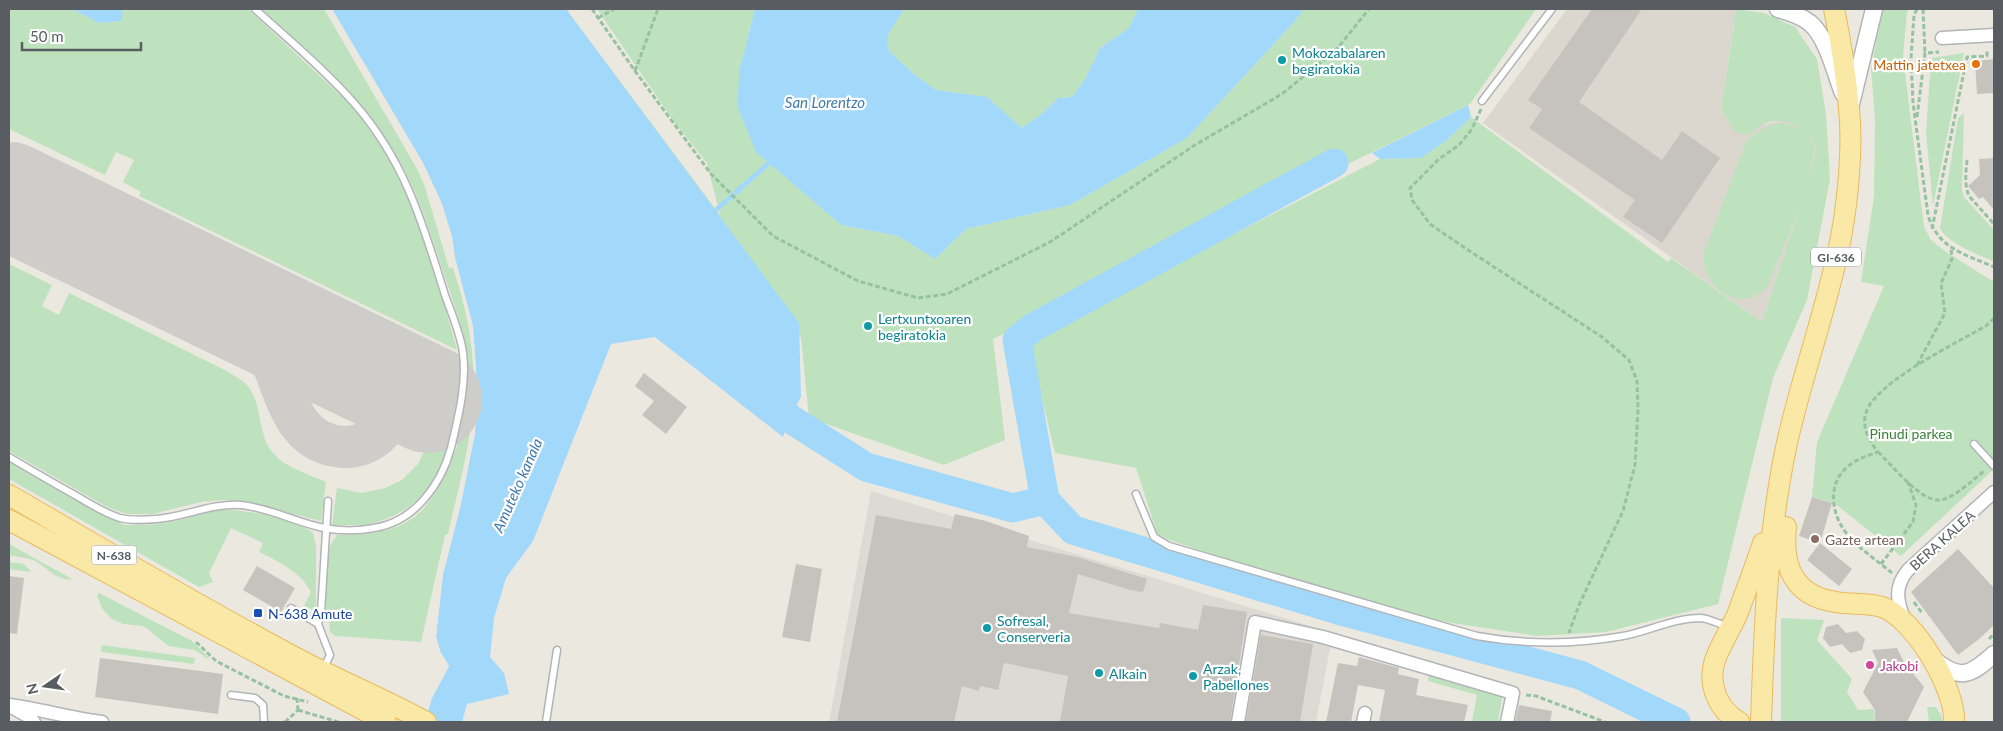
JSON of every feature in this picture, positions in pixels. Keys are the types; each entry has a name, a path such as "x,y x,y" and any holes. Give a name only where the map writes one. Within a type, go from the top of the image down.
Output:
{"main road":[{"name":"GI-636","path":"1761,715 1764,615 1776,503 1799,398 1841,237 1849,168 1850,111 1843,52 1834,9"},
{"path":"1799,398 1784,543 1784,552 1789,569 1800,586 1819,598 1835,602 1880,607 1890,611 1904,622 1930,656 1948,693 1954,722"},
{"name":"N-638","path":"9,494 219,616 322,671 405,710 426,722"},
{"path":"1740,722 1726,712 1720,703 1713,683 1714,662 1752,579 1776,503"},
{"name":"N-638","path":"9,520 386,722"}],"street":[{"path":"1778,9 1797,15 1810,23 1820,35 1850,111"},
{"path":"1850,111 1874,9"},
{"path":"1942,45 1994,35"},
{"name":"BERA KALEA","path":"1904,622 1898,602 1900,580 1908,570 1994,492"},
{"path":"1238,722 1256,622 1323,636 1513,693 1508,722"},
{"path":"1930,656 1949,671 1960,674 1978,669 1994,654"},
{"path":"9,705 33,720 38,716 40,709"},
{"path":"9,705 40,709 79,721 102,722"}],"lane":[{"path":"9,457 106,513 136,520 160,519 216,505 238,505 259,508 325,528 354,530 376,528 397,521 415,510 434,489 448,458 457,424 462,391 463,352 421,216 407,182 378,133 354,103 255,9"},
{"path":"1482,101 1552,9"},
{"path":"1974,444 1993,465"},
{"path":"1136,494 1154,537 1169,546 1477,636 1513,642 1565,643 1623,636 1678,620 1703,618 1731,628"},
{"path":"322,671 330,655 318,624 321,612 328,501"},
{"path":"291,608 318,624"},
{"path":"546,722 557,650"},
{"path":"231,695 255,698 263,705 264,722"}],"path":[{"path":"592,9 711,174 773,236 858,281 918,298 948,294 1050,242 1195,145 1282,94 1336,50 1369,9"},
{"path":"598,18 614,9"},
{"path":"635,71 658,9"},
{"path":"1917,9 1914,15 1912,58 1913,103 1928,215 1932,229 1951,248 1994,267"},
{"path":"1916,120 1925,53 1923,9"},
{"path":"1925,53 1942,45"},
{"path":"1932,229 1967,57 1987,56 1987,48"},
{"path":"1978,49 1994,48"},
{"path":"1482,101 1480,113 1472,129 1459,145 1438,159 1410,188 1412,200 1430,224 1602,337 1629,360 1637,381 1635,465 1623,511 1579,605 1565,643"},
{"path":"1967,160 1965,184 1969,196 1994,224"},
{"path":"1916,366 1945,313 1941,283 1952,259 1951,248"},
{"path":"1993,465 1948,498 1938,500 1924,497 1878,452 1868,436 1865,414 1879,394 1916,366 1986,326 1994,318"},
{"path":"1878,452 1855,461 1844,470 1836,482 1833,495 1835,514 1849,536 1912,589 1911,598 1926,619"},
{"path":"1881,564 1913,522 1916,505 1906,480"},
{"path":"194,639 216,661 284,696 309,702"},
{"path":"1513,693 1536,696 1605,722"},
{"path":"285,722 298,710 338,722"}],"shaded area":[{"path":"1567,9 1736,9 1721,109 1748,135 1758,126 1784,120 1801,126 1814,139 1815,159 1762,322 1483,123"},
{"path":"871,491 1333,633 1316,722 829,722"}],"green space":[{"path":"9,9 72,9 99,23 122,21 123,9 248,9 353,107 379,143 404,185 439,285 457,350 139,196 141,192 123,182 134,160 116,152 105,175 9,129"},
{"path":"261,9 324,9 416,167 424,184 449,268 453,268 464,306 473,366 474,386 471,426 461,480 448,534 445,535 421,642 335,636 330,632 329,615 326,614 326,562 332,543 337,535 376,532 396,527 413,518 427,505 439,487 450,466 458,443 468,396 469,374 461,329 429,229 410,181 398,159 369,117 352,98"},
{"path":"566,9 720,215 707,163 675,123 597,9 755,9 740,68 841,225 898,236 935,259 966,229 1070,205 1187,138 1304,9 1536,9 1470,104 993,339 1005,440 944,465 809,418 801,337 739,331"},
{"path":"904,9 1138,9 1129,28 1100,48 1085,79 1072,97 1058,98 1044,112 1022,128 986,97 936,90 915,75 889,51 887,41 889,33"},
{"path":"1736,9 1764,13 1795,27 1817,59 1826,114 1830,179 1807,300 1773,378 1718,604 1606,632 1537,636 1381,612 1158,536 1136,468 1055,453 1028,340 1380,159 1421,158 1448,139 1471,117 1668,262 1671,258 1762,322 1815,159 1814,139 1798,127 1782,121 1765,124 1748,135 1735,132 1721,109"},
{"name":"Pinudi parkea","path":"1882,9 1909,9 1903,56 1924,227 1931,240 1946,252 1994,282 1994,469 1901,556 1834,503 1812,497 1817,442 1884,286 1861,282 1874,196 1875,118 1871,70"},
{"path":"1964,53 1933,206 1926,133 1931,58"},
{"path":"1964,113 1962,190 1964,197 1994,230 1994,262 1956,244 1940,228 1958,118"},
{"path":"1782,123 1804,131 1811,138 1813,155 1810,171 1788,237 1766,289 1748,298 1733,298 1719,290 1709,278 1703,255 1746,142 1762,129"},
{"path":"9,264 52,285 42,306 59,315 69,293 225,370 245,383 255,399 265,438 274,454 291,467 326,482 321,521 243,501 223,500 201,502 153,514 127,514 107,507 9,451"},
{"path":"458,380 454,418 445,456 438,473 428,488 415,502 399,513 382,520 363,525 332,525 337,488 362,493 385,488 402,480 418,464"},
{"path":"9,462 105,516 125,525 147,525 177,521 216,510 234,510 264,514 304,527 313,533 316,546 316,611 304,606 311,592 301,578 288,568 259,552 263,543 231,528 209,573 213,582 199,587 9,479"},
{"path":"9,544 72,579 56,576 33,560 9,555"},
{"path":"9,562 24,564 31,572 9,569"},
{"path":"99,593 192,641 210,659 195,650 168,646 142,626 123,624 112,619 103,610 97,596"},
{"path":"1781,618 1824,620 1817,640 1852,679 1847,692 1858,710 1874,709 1875,722 1781,722"},
{"path":"102,645 195,658 194,664 101,652"},
{"path":"1429,673 1501,695 1498,722 1472,722 1477,695 1428,681"},
{"path":"1927,707 1936,707 1942,717 1942,722 1929,722"}],"water":[{"path":"72,9 123,9 122,21 99,23"},
{"name":"Amuteko kanala","path":"332,9 566,9 799,323 801,397 789,418 783,437 655,337 611,344 533,541 506,578 494,618 490,657 504,673 509,694 467,704 462,722 425,722 432,698 449,666 440,651 436,636 443,574 460,508 475,433 477,385 473,326 455,258 452,237 442,204 423,163"},
{"name":"San Lorentzo","path":"755,9 904,9 889,33 887,41 889,51 915,75 936,90 987,97 1022,128 1044,112 1058,98 1072,97 1085,79 1100,48 1129,28 1138,9 1304,9 1187,138 1070,205 966,229 935,259 898,236 841,225 756,152 737,106 740,68"},
{"path":"1468,105 1471,117 1448,139 1421,158 1380,159 1372,153"}],"pier":[{"path":"329,9 332,9 423,163 442,204 452,237 455,258 473,327 477,385 475,433 460,508 443,574 436,636 440,651 449,666 432,698 429,697 446,666 438,652 433,636 440,573 473,433 475,385 470,327 453,259 450,238 439,205 421,164"}],"building":[{"path":"1592,9 1642,9 1579,102 1662,160 1682,131 1720,158 1662,243 1623,217 1635,200 1529,128 1542,109 1528,100"},
{"path":"1994,59 1994,93 1977,94 1975,61"},
{"path":"1994,158 1994,210 1983,197 1979,199 1968,186 1980,175 1979,159"},
{"path":"644,373 687,407 666,434 642,415 654,401 635,386"},
{"path":"1812,497 1832,503 1820,543 1799,536"},
{"path":"955,514 986,521 1029,536 1027,547 1077,557 1147,579 1143,592 1130,590 1078,574 1069,613 1159,628 1160,623 1198,630 1203,605 1247,612 1230,722 1060,722 1068,676 1004,663 998,690 980,686 979,691 962,686 954,722 837,722 876,515 951,529"},
{"path":"1820,543 1852,569 1839,586 1807,560"},
{"path":"1958,549 1994,588 1994,625 1958,655 1911,592"},
{"path":"796,564 822,569 810,642 782,637"},
{"path":"257,566 295,588 281,612 243,590"},
{"path":"9,576 24,578 17,634 9,633"},
{"path":"1838,624 1846,633 1857,631 1865,639 1862,650 1850,653 1842,644 1830,647 1823,638 1826,627"},
{"path":"1261,635 1313,644 1300,722 1246,722"},
{"path":"1897,648 1904,662 1924,687 1907,722 1875,722 1875,710 1863,692 1878,663 1872,650"},
{"path":"1359,657 1399,668 1398,674 1419,679 1416,695 1468,705 1464,722 1379,722 1385,690 1358,685 1351,722 1326,722 1338,663 1357,666"},
{"path":"100,658 223,674 218,714 95,697"},
{"path":"1519,705 1552,711 1550,722 1515,722"}],"waterway":[{"path":"716,210 769,163"},
{"path":"1045,500 1017,340 1034,327 1334,163"},
{"path":"761,389 789,418 866,467 1013,508 1045,500 1073,530 1345,612 1580,675 1676,722"}],"taxiway":[{"path":"211,294 239,314 251,326 269,356 298,422 309,434 324,443 349,447 367,442 377,435 394,411 397,400 397,383"}],"runway":[{"path":"9,196 428,399"}],"place":[{"name":"Mokozabalaren begiratokia","path":"1282,60"},
{"name":"Mattin jatetxea","path":"1976,64"},
{"name":"Lertxuntxoaren begiratokia","path":"868,326"},
{"name":"Gazte artean","path":"1815,539"},
{"name":"N-638 Amute","path":"258,613"},
{"name":"Sofresal, Conserveria","path":"987,628"},
{"name":"Jakobi","path":"1870,665"},
{"name":"Alkain","path":"1099,673"},
{"name":"Arzak, Pabellones","path":"1193,676"}]}
